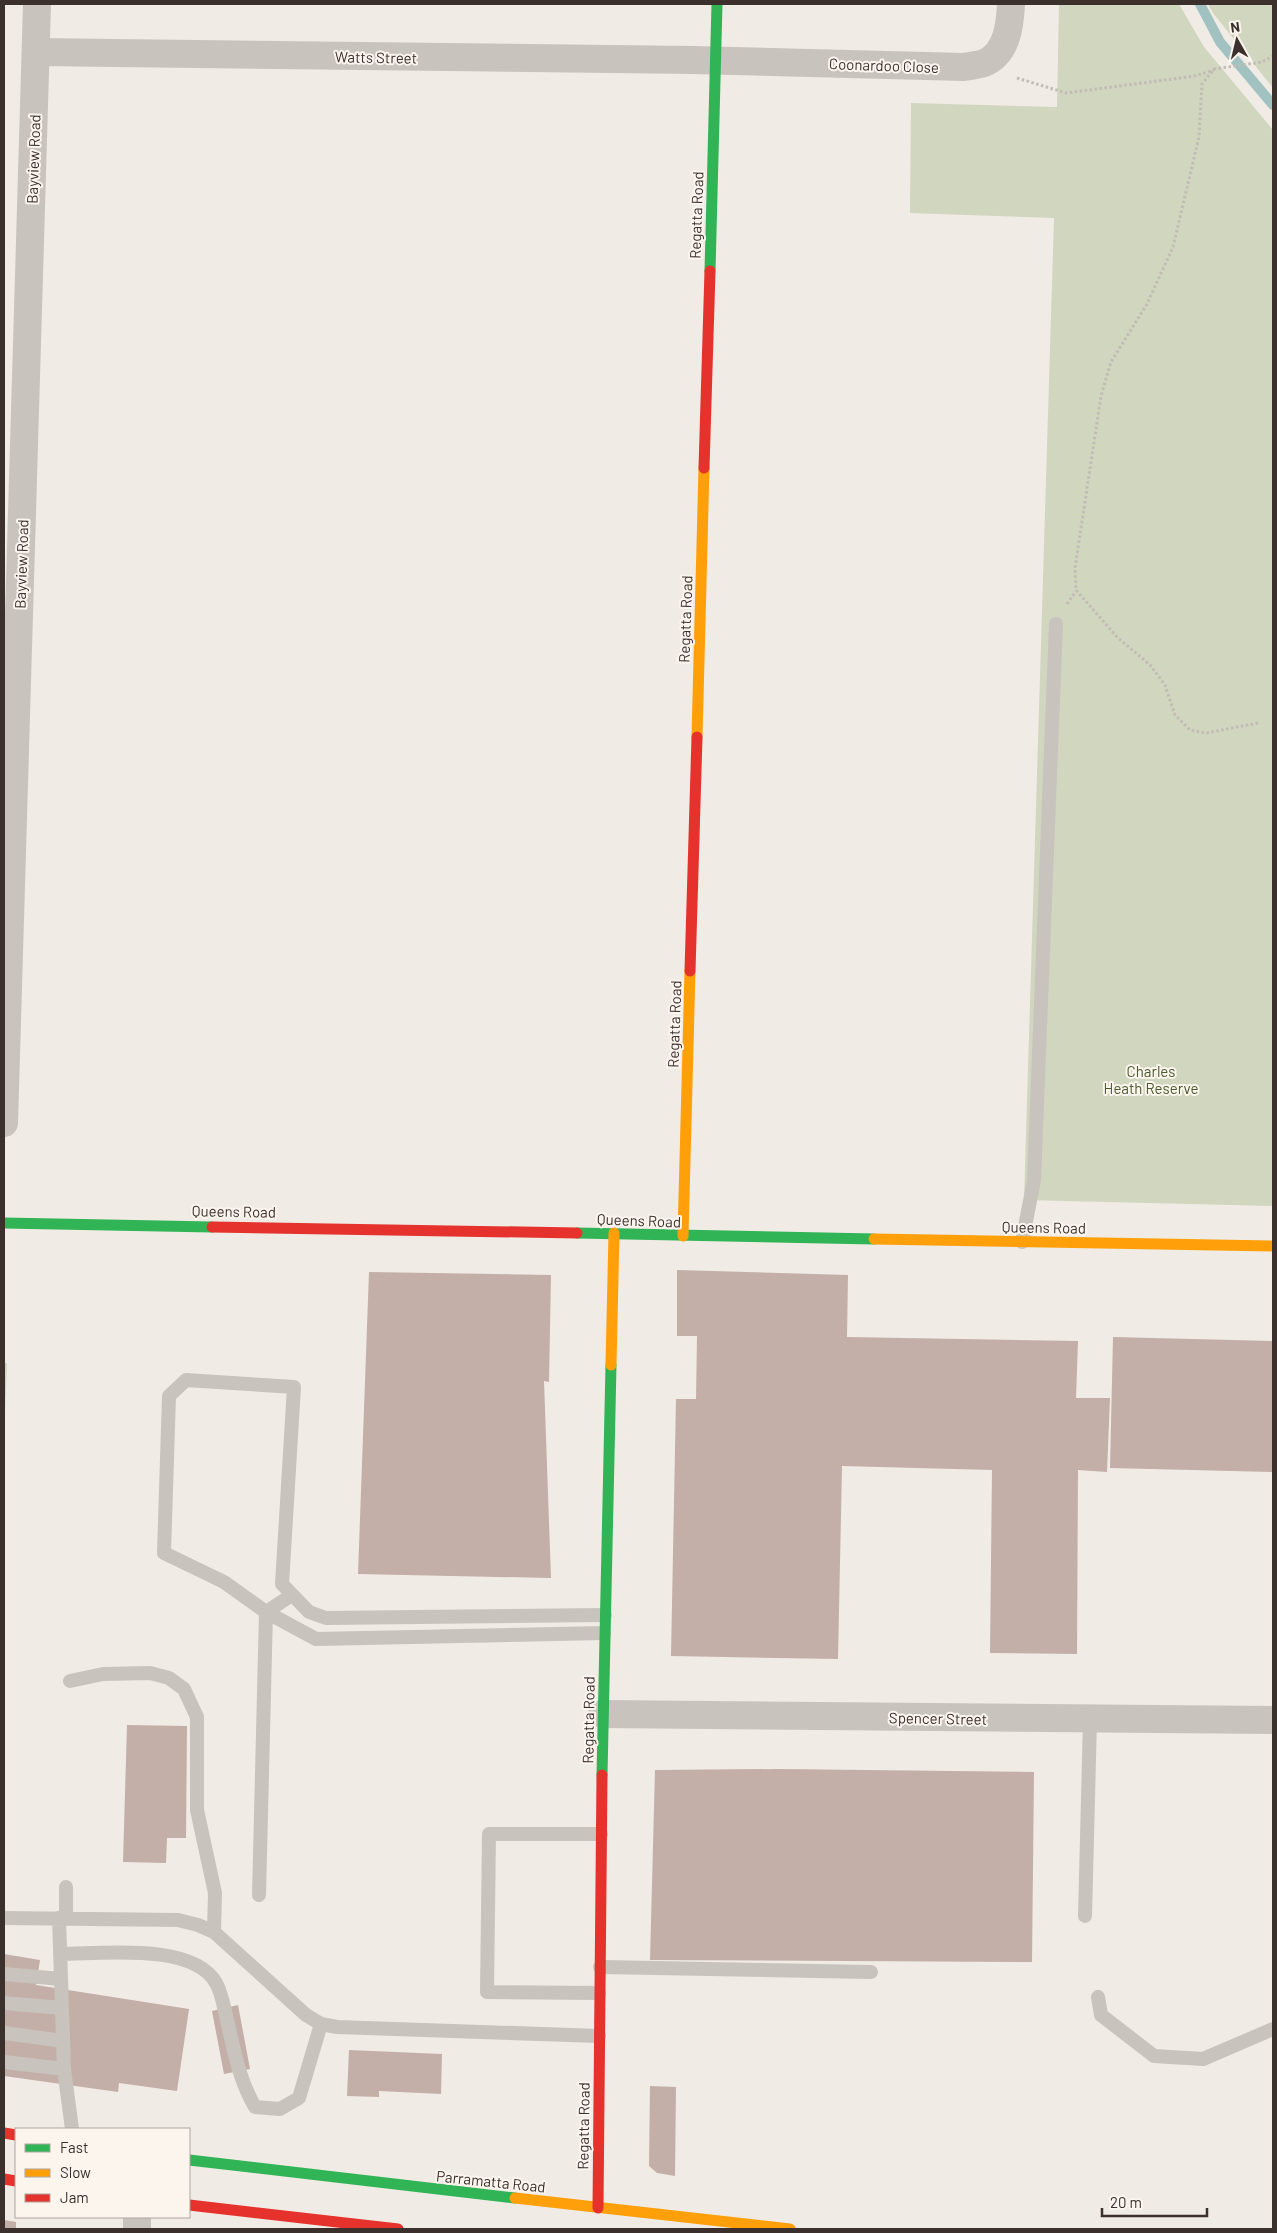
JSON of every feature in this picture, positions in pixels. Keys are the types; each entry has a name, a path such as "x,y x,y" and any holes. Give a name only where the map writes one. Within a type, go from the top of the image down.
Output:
{"main road":[{"name":"Regatta Road","path":"683,1236 717,4"},
{"name":"Queens Road","path":"4,1223 1273,1246"},
{"name":"Regatta Road","path":"598,2208 602,1714 614,1233"},
{"name":"Parramatta Road","path":"190,2160 262,2170 790,2229"},
{"path":"190,2205 398,2229"}],"street":[{"name":"Bayview Road","path":"4,1124 37,4"},
{"path":"985,62 999,52 1004,41 1010,26 1011,4"},
{"name":"Watts Street","path":"36,52 716,61"},
{"name":"Coonardoo Close","path":"716,61 964,67 985,62"},
{"name":"Spencer Street","path":"602,1714 1090,1720 1273,1720"}],"lane":[{"path":"1022,1242 1034,1180 1056,624"},
{"path":"604,1633 316,1639 266,1612 224,1582 164,1553 169,1396 186,1380 294,1386 282,1584 309,1612 326,1618 605,1614"},
{"path":"266,1612 292,1595"},
{"path":"259,1895 266,1612"},
{"path":"70,1681 104,1674 150,1672 169,1678 184,1689 197,1717 197,1810 215,1893 214,1932"},
{"path":"1085,1916 1090,1720"},
{"path":"600,1993 486,1992 489,1834 601,1834"},
{"path":"66,1887 60,1954 64,2069 72,2128"},
{"path":"4,1918 178,1920 198,1925 214,1932 306,2015 321,2024 337,2027 599,2036"},
{"path":"60,1954 159,1953 196,1964 215,1982 224,2008 244,2089 254,2107 280,2110 299,2098 321,2024"},
{"path":"600,1967 871,1972"},
{"path":"4,1974 61,1978"},
{"path":"1098,1997 1102,2015 1154,2056 1203,2059 1273,2029"},
{"path":"4,2003 62,2008"},
{"path":"4,2033 63,2041"},
{"path":"4,2062 64,2069"}],"path":[{"path":"985,62 1024,82 1066,93 1195,76 1233,65 1262,62 1273,56"},
{"path":"1214,70 1202,84 1199,138 1173,247 1147,304 1112,362 1101,396 1075,568 1076,590 1117,637 1150,665 1165,685 1175,715 1190,730 1206,733 1258,723"}],"green space":[{"name":"Charles Heath Reserve","path":"1059,4 1179,4 1204,47 1273,130 1273,1206 1024,1200 1054,218 910,213 911,103 1057,107"},
{"path":"1208,4 1273,4 1273,88 1213,13"},
{"path":"4,1363 7,1363 4,1436"}],"building":[{"path":"677,1270 848,1275 847,1337 1078,1341 1076,1398 1110,1398 1107,1472 1078,1470 1077,1654 990,1653 992,1470 842,1466 838,1659 671,1656 676,1399 696,1399 697,1336 677,1336"},
{"path":"369,1272 551,1275 549,1382 544,1381 551,1578 358,1574"},
{"path":"1113,1337 1273,1341 1273,1472 1110,1468"},
{"path":"127,1725 187,1726 186,1838 167,1838 166,1863 123,1862"},
{"path":"779,1769 1034,1772 1032,1962 650,1960 655,1770"},
{"path":"4,1954 40,1960 36,1985 189,2009 177,2091 119,2083 118,2092 4,2076"},
{"path":"238,2005 250,2069 224,2074 212,2011"},
{"path":"349,2050 442,2054 441,2094 379,2091 379,2097 347,2096"},
{"path":"650,2086 676,2087 675,2176 657,2173 649,2166"},
{"path":"4,2220 16,2222 16,2229 4,2229"}],"waterway":[{"path":"1200,4 1220,42 1273,105"}],"traffic: fast":[{"path":"710,271 717,4"},
{"path":"4,1223 212,1227"},
{"path":"577,1233 874,1239"},
{"path":"602,1775 611,1365"},
{"path":"190,2160 515,2198"}],"traffic: slow":[{"path":"697,737 704,468"},
{"path":"683,1236 690,971"},
{"path":"611,1365 614,1233"},
{"path":"874,1239 1273,1246"},
{"path":"515,2198 790,2229"}],"traffic: jam":[{"path":"704,468 710,271"},
{"path":"690,971 697,737"},
{"path":"212,1227 577,1233"},
{"path":"598,2208 602,1775"},
{"path":"4,2133 15,2135"},
{"path":"4,2179 15,2181"},
{"path":"190,2205 398,2229"}]}
